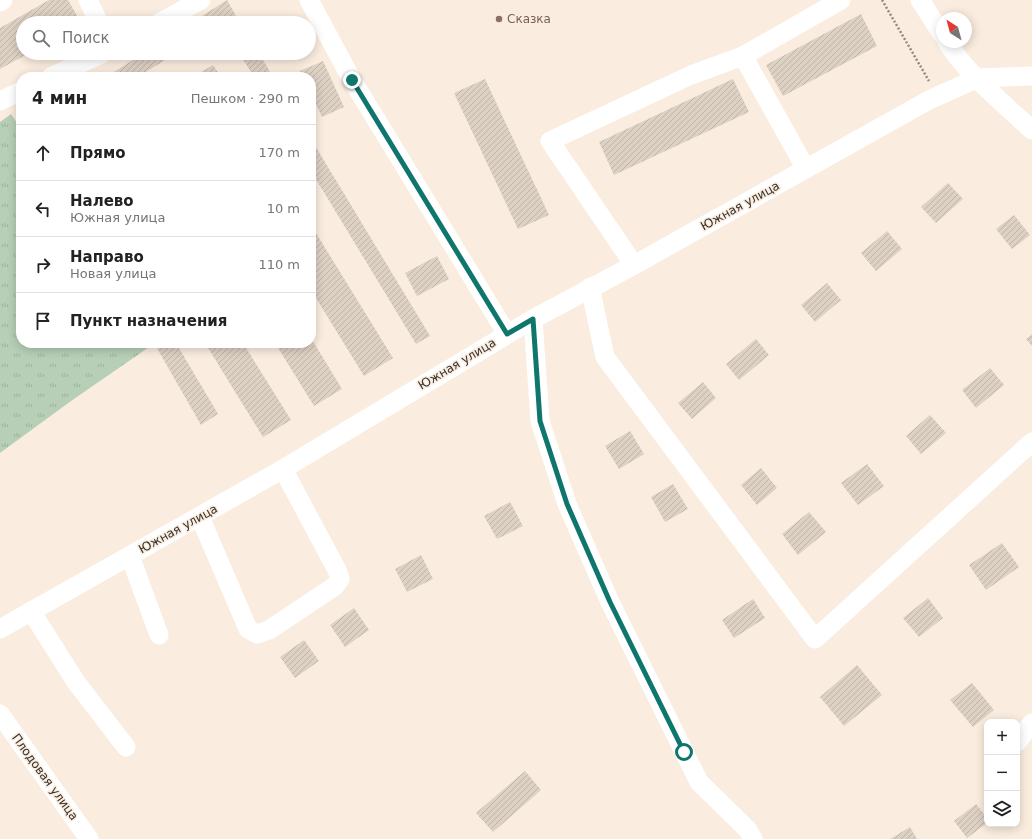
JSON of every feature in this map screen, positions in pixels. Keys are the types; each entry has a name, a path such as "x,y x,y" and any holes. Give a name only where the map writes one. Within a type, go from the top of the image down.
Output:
{"street":[{"path":"88,0 96,16"},
{"path":"172,16 201,0"},
{"path":"309,0 352,80 507,334"},
{"path":"634,264 550,141 691,75 743,56 841,0"},
{"path":"920,0 936,25"},
{"path":"951,48 996,98 1032,130"},
{"path":"743,56 806,168"},
{"path":"62,72 88,60"},
{"name":"Южная улица","path":"0,629 283,469 533,319 938,96 978,78 1032,76"},
{"path":"0,101 16,93"},
{"path":"590,287 605,357 815,639 1032,442"},
{"path":"533,319 540,421 567,504 610,602 699,782 748,830 753,839"},
{"path":"200,517 248,628 257,634 269,630 336,586 340,579 337,570 283,469"},
{"path":"130,556 159,635"},
{"path":"31,611 76,682 126,747"},
{"name":"Плодовая улица","path":"0,714 89,839"},
{"path":"1020,738 1032,723"}],"path":[{"path":"882,0 938,96"}],"green space":[{"path":"11,114 16,122 16,348 148,348 71,401 0,453 0,122"}],"building":[{"path":"49,0 68,0 77,16 21,16"},
{"path":"227,0 236,16 202,16"},
{"path":"861,14 877,46 783,96 766,65"},
{"path":"16,19 16,60 0,69 0,28"},
{"path":"133,60 165,60 146,72 114,72"},
{"path":"243,60 263,60 270,72 251,72"},
{"path":"323,61 344,107 322,117 316,104 316,72 300,71"},
{"path":"213,65 218,72 201,72"},
{"path":"485,79 549,215 518,229 454,93"},
{"path":"733,79 749,112 614,175 599,142"},
{"path":"316,147 430,336 416,344 316,179"},
{"path":"948,183 963,199 936,223 921,207"},
{"path":"1014,215 1030,235 1012,249 996,229"},
{"path":"887,231 902,249 876,271 861,253"},
{"path":"316,233 393,358 364,376 316,298"},
{"path":"437,256 449,279 417,296 405,273"},
{"path":"827,283 841,300 815,322 801,305"},
{"path":"1032,334 1032,346 1026,339"},
{"path":"756,339 769,355 739,380 726,364"},
{"path":"316,346 342,389 314,406 278,348 316,348"},
{"path":"157,348 179,348 218,414 201,425"},
{"path":"208,348 246,348 291,420 263,437"},
{"path":"990,368 1004,385 976,408 962,390"},
{"path":"703,382 716,398 692,419 678,403"},
{"path":"930,415 946,433 921,454 906,436"},
{"path":"630,431 644,454 619,469 605,446"},
{"path":"867,464 884,486 858,505 841,483"},
{"path":"761,468 777,488 757,505 741,485"},
{"path":"673,484 688,509 665,522 651,497"},
{"path":"510,502 523,526 497,539 484,516"},
{"path":"809,512 826,532 798,555 782,534"},
{"path":"1002,543 1019,567 986,590 969,565"},
{"path":"421,555 433,579 407,592 395,569"},
{"path":"928,598 943,618 919,637 903,618"},
{"path":"753,599 765,618 734,638 722,620"},
{"path":"354,608 369,630 345,647 330,625"},
{"path":"304,640 319,661 295,678 280,657"},
{"path":"857,665 882,695 844,726 820,697"},
{"path":"972,683 994,710 973,727 950,700"},
{"path":"525,771 541,790 493,832 476,813"},
{"path":"976,804 984,814 984,825 967,838 954,821"},
{"path":"910,827 917,839 890,839"}],"place":[{"name":"Сказка","path":"499,19"}],"route":[{"path":"352,80 507,334 533,319 540,421 567,504 610,602 684,752"}]}
